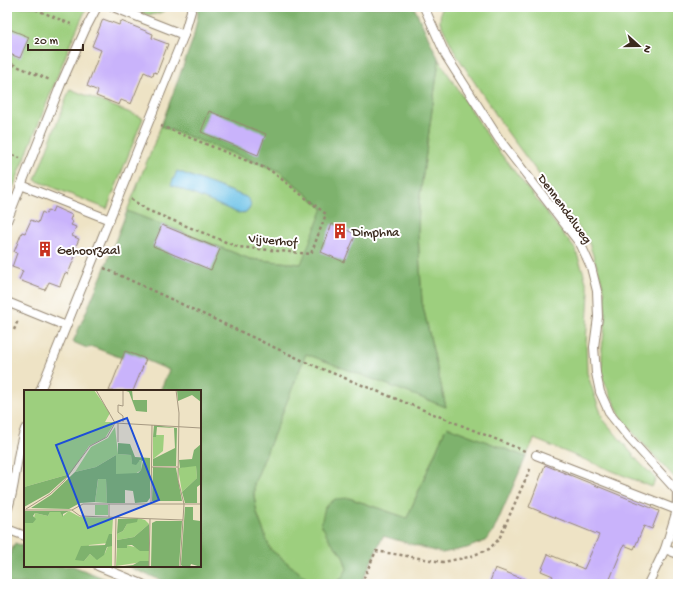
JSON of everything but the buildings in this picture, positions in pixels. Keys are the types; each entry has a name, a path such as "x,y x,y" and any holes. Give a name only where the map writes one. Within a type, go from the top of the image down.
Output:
{"lane":[{"path":"7,221 61,84 84,30 97,7"},
{"path":"113,7 184,35"},
{"path":"40,390 184,35 191,10 190,7"},
{"name":"Dennendalweg","path":"424,7 446,56 499,139 581,245 591,268 597,291 598,317 594,347 596,373 600,392 610,414 629,438 678,491 677,510 665,549 648,584"},
{"path":"22,185 110,220"},
{"path":"7,302 66,326"},
{"path":"7,511 12,499 20,443 24,432"},
{"path":"536,455 677,510"},
{"path":"7,529 24,536"},
{"path":"665,549 678,554"},
{"path":"100,567 142,584"}],"path":[{"path":"30,7 84,30"},
{"path":"7,62 61,84"},
{"name":"Vijverhof","path":"121,193 147,210 238,247 311,254 326,214 270,170 149,122"},
{"path":"93,262 310,364 536,455 499,539 489,549 469,557 443,562 376,551 361,584"}],"green space":[{"path":"7,7 87,7 71,42 7,203 7,111 11,101 7,99"},
{"path":"131,7 170,7 160,13 146,14 141,13"},
{"path":"197,7 414,7 439,60 419,203 418,233 422,302 446,407 306,354 254,484 254,496 257,513 270,549 311,582 330,584 171,584 128,567 201,567 201,390 160,390 169,370 129,353 127,360 93,347 87,348 73,342 102,275 127,211 250,259 301,264 323,208 279,171 161,126 193,39 198,15"},
{"path":"441,7 678,7 678,481 635,435 620,415 602,377 602,348 606,319 604,288 588,240 508,133 456,54 440,22"},
{"path":"439,60 493,144 575,249 589,293 586,343 587,373 594,394 603,419 638,461 656,479 652,487 534,439 526,457 448,427 445,430 407,518 349,498 329,539 343,556 347,569 341,579 330,584 311,582 270,549 257,513 254,496 254,484 306,353 446,407 422,302 418,233 419,203"},
{"path":"70,89 143,118 107,209 35,180"},
{"path":"161,126 279,171 323,208 365,231 301,264 250,259 127,211","holes":["177,171 246,197 250,208 247,212 243,213 172,185"]},
{"path":"448,427 526,457 493,532 485,541 467,548 442,553 383,536 361,584 330,584 341,579 347,569 343,556 329,539 321,524 325,507 335,499 349,498 407,518 445,430"},
{"path":"15,543 24,547 24,567 76,567 118,584 7,584 7,561"}],"water":[{"path":"177,171 246,197 251,204 250,208 247,212 238,213 171,185"}],"place":[{"name":"Dimphna","path":"340,231"},
{"name":"Gehoorzaal","path":"45,249"}]}
